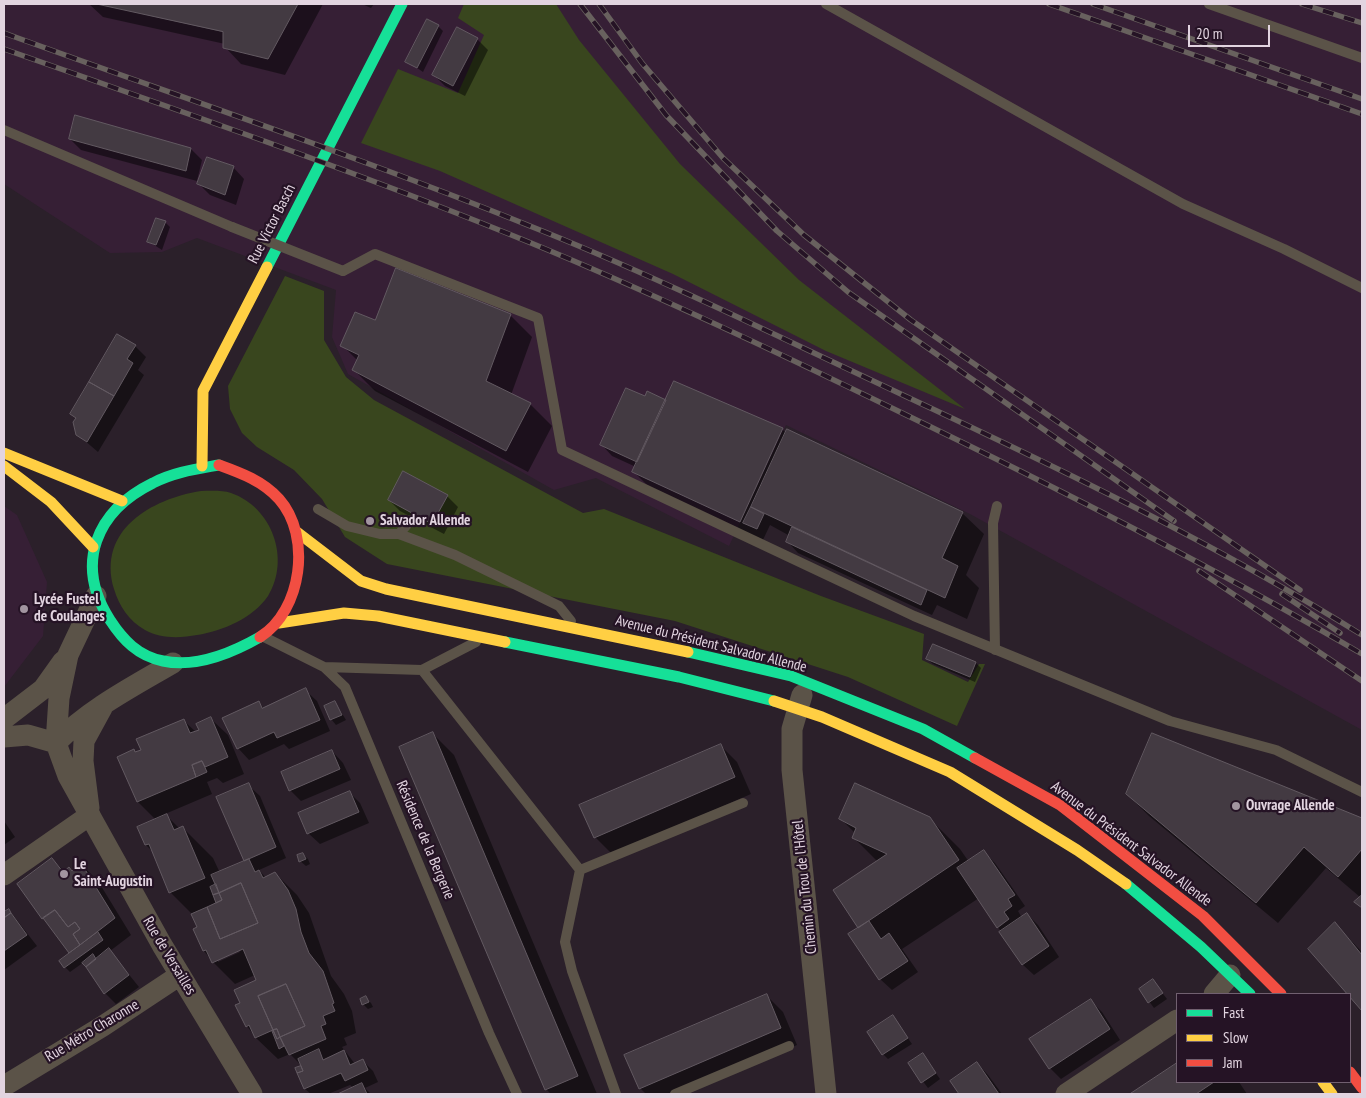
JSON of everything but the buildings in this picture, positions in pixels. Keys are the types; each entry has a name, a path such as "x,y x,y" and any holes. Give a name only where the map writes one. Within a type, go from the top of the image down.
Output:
{"street":[{"name":"Rue Victor Basch","path":"202,466 203,391 402,4"},
{"path":"4,454 70,478 122,501"},
{"path":"219,465 237,470 269,487 282,503 297,532 296,581 288,606 279,623 263,637 219,657 192,663 173,664 144,653 123,638 107,618 96,596 92,572 93,547 100,528 122,501 145,486 169,474 202,466 219,465"},
{"path":"4,466 52,502 93,547"},
{"name":"Avenue du Président Salvador Allende","path":"297,532 361,581 396,592 576,628 791,676 923,729 1060,805 1203,916 1280,993"},
{"name":"Rue de Versailles","path":"96,596 68,655 59,698 56,743 68,776 180,975 252,1094"},
{"path":"279,623 344,613 378,616 678,677 796,713 950,772 1069,845 1132,888 1201,947 1249,993"},
{"path":"4,719 44,689 68,655"},
{"path":"4,737 28,735 56,743 75,724 103,705 173,664"},
{"name":"Chemin du Trou de l'Hôtel","path":"807,683 792,729 792,770 826,1094"},
{"name":"Rue de Versailles","path":"90,815 83,760 84,741 103,705"},
{"path":"4,875 90,815"},
{"name":"Rue Métro Charonne","path":"4,1086 103,1026 180,975"},
{"path":"1215,993 1230,975"},
{"path":"1066,1094 1176,1021"},
{"path":"1351,1073 1362,1088"},
{"path":"1324,1083 1332,1094"}],"lane":[{"path":"826,4 1184,204 1284,249 1362,288"},
{"path":"1209,4 1362,58"},
{"path":"4,130 232,227 342,271 375,254 538,318 562,450 914,616 1170,721 1276,750 1362,792"},
{"path":"994,650 993,522 997,506"},
{"path":"318,509 347,526 380,534 399,534 455,555 560,606 576,628"},
{"path":"399,534 411,520"},
{"name":"Résidence de la Bergerie","path":"263,637 324,667 345,687 489,1033 517,1094"},
{"path":"324,667 422,670 482,638"},
{"path":"422,670 580,870"},
{"path":"580,870 743,803"},
{"path":"580,870 565,942 572,972 616,1094"},
{"path":"675,1094 789,1046"}],"shaded area":[{"path":"4,4 1362,4 1362,730 970,514 786,425 729,546 596,478 554,490 348,374 332,337 336,290 197,238 162,252 110,253 4,184"},
{"name":"Lycée Fustel de Coulanges","path":"4,506 17,515 47,582 43,636 4,687"}],"green space":[{"path":"464,4 556,4 579,40 680,164 799,280 965,409 826,351 673,274 440,171 361,143 398,69 458,93 484,35 458,18"},
{"path":"285,276 324,291 324,340 346,377 374,400 583,513 604,509 821,596 924,634 922,660 968,682 979,664 985,664 957,726 848,677 675,621 387,564 345,537 322,499 294,470 257,447 242,433 230,409 228,386"},
{"path":"201,491 231,493 245,500 267,522 274,536 277,551 278,566 275,582 262,604 246,617 227,627 191,636 171,637 157,635 145,630 134,622 125,612 119,601 114,589 111,568 113,550 121,534 132,521 147,510 164,501"}],"railway":[{"path":"580,4 666,115 777,231 848,292 1174,521"},
{"path":"599,4 642,63 723,158 804,235 911,320 1300,590"},
{"path":"1049,4 1362,114"},
{"path":"1093,4 1362,99"},
{"path":"1302,4 1362,23"},
{"path":"4,33 400,175 625,266 766,330 1080,480 1251,570 1362,635"},
{"path":"4,49 400,191 624,282 807,367 1074,498 1191,558 1362,654"},
{"path":"1199,571 1362,681"},
{"path":"1282,594 1340,633"}],"traffic: fast":[{"path":"267,267 402,4"},
{"path":"219,465 186,471 161,479 133,495 117,508 105,524 97,541 93,559 94,579 99,599 115,627 132,646 154,659 175,663 201,661 226,653 260,637"},
{"path":"505,642 679,677 774,701"},
{"path":"688,652 791,676 923,729 975,758"},
{"path":"1126,884 1201,947 1249,993"}],"traffic: slow":[{"path":"202,466 203,391 267,267"},
{"path":"4,453 122,501"},
{"path":"4,466 51,502 93,547"},
{"path":"297,532 361,581 386,589 688,652"},
{"path":"279,623 344,613 378,616 505,642"},
{"path":"774,701 822,717 950,772 1077,850 1126,884"},
{"path":"1324,1083 1332,1094"}],"traffic: jam":[{"path":"219,465 251,478 273,493 289,514 296,533 299,552 298,572 293,592 285,610 274,625 260,637"},
{"path":"975,758 1060,805 1203,916 1280,993"},
{"path":"1351,1073 1362,1088"}],"place":[{"name":"Salvador Allende","path":"370,521"},
{"name":"Lycée Fustel de Coulanges","path":"24,609"},
{"name":"Ouvrage Allende","path":"1236,806"},
{"name":"Le Saint-Augustin","path":"64,874"}]}
